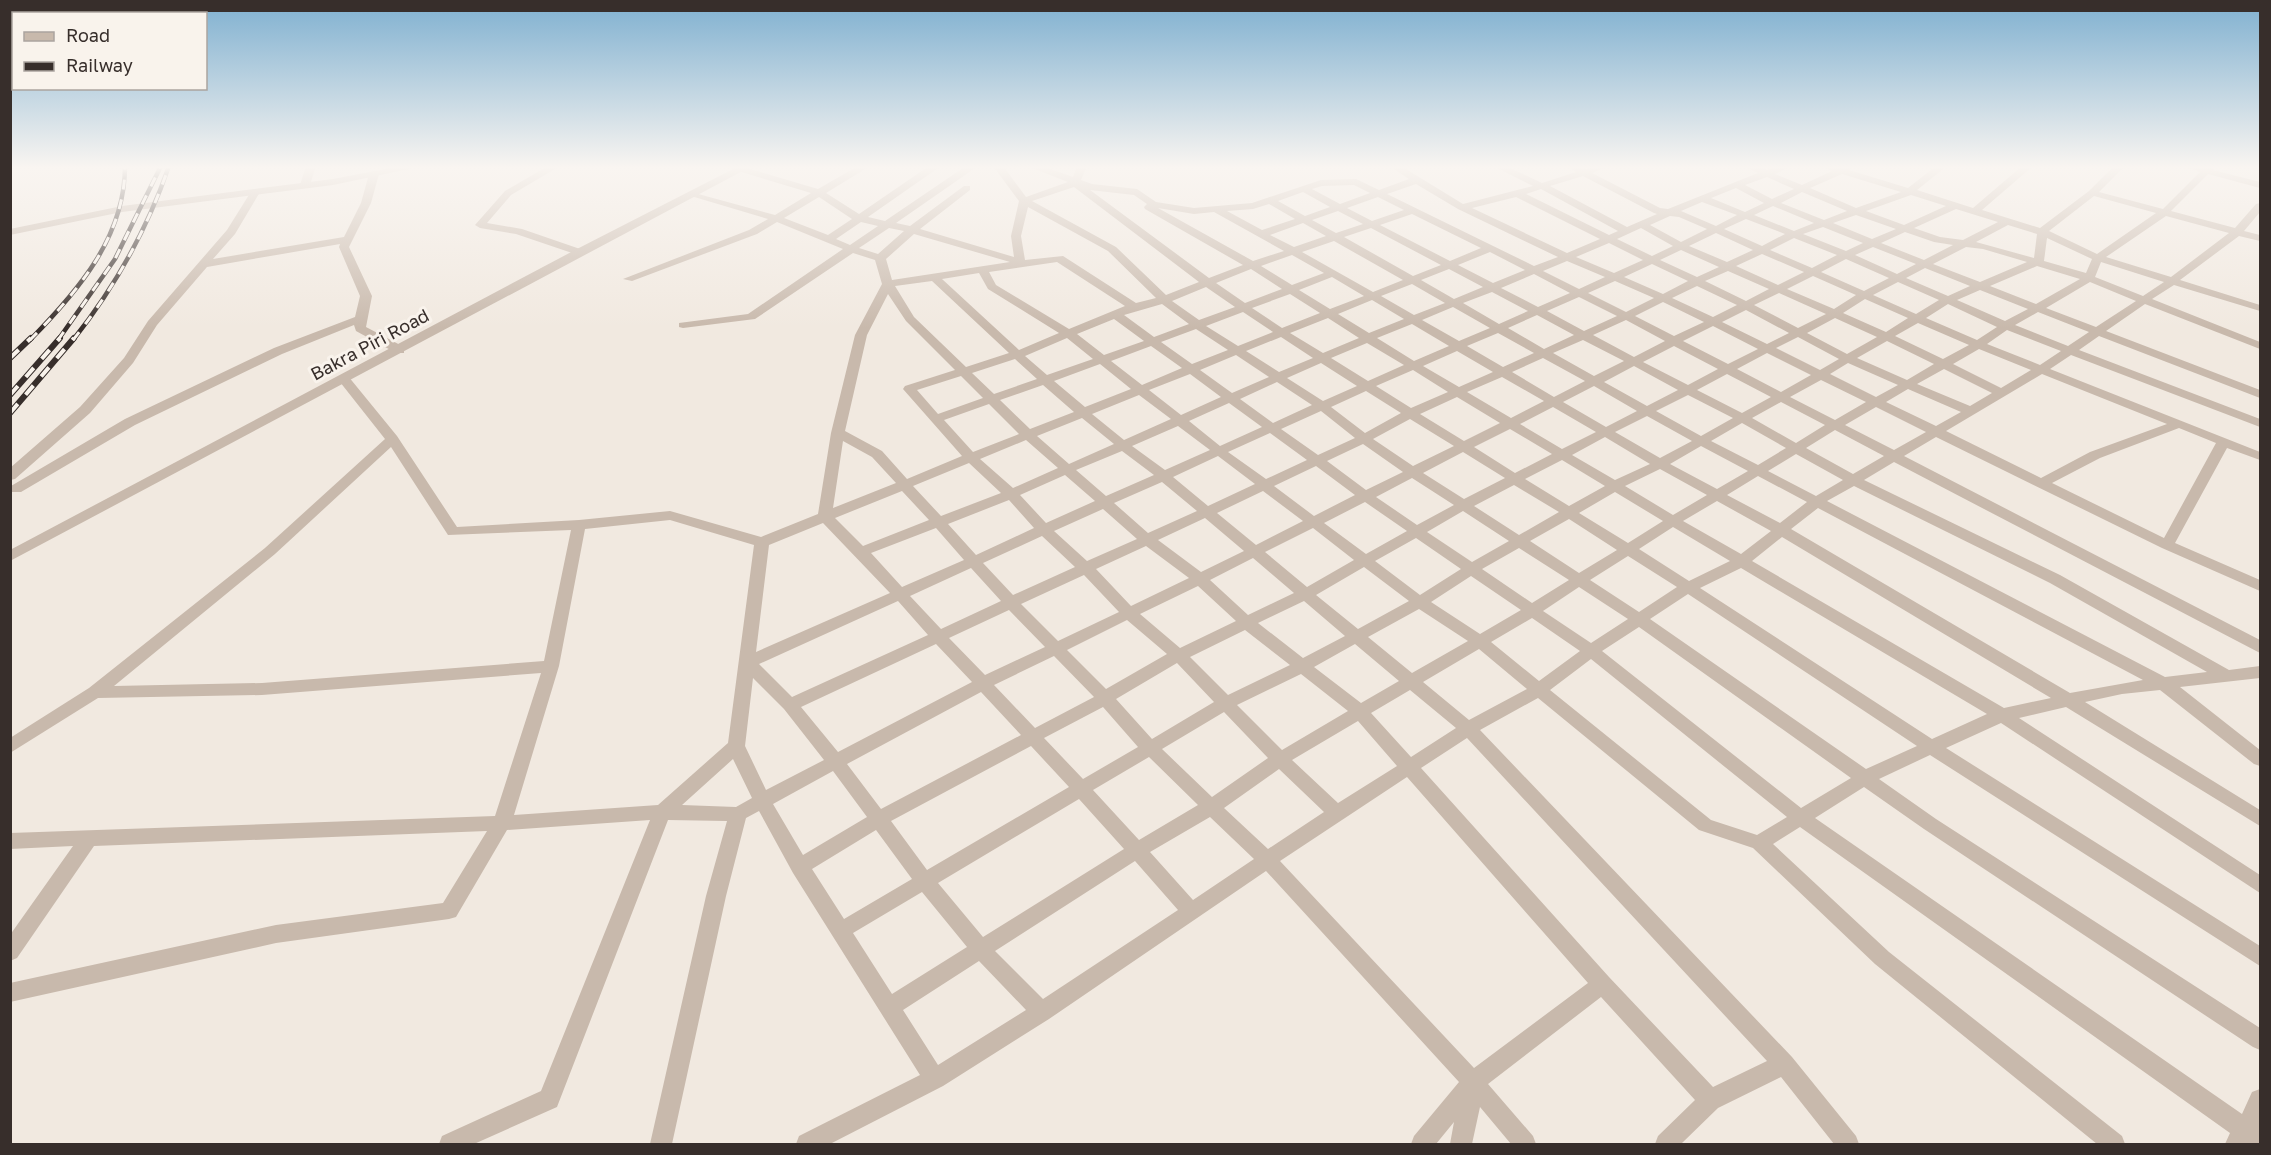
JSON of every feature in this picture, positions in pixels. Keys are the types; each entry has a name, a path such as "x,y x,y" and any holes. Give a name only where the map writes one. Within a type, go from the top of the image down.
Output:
{"street":[{"path":"10,232 69,220"},
{"path":"12,487 129,360 152,323 231,232 238,220"},
{"path":"357,220 344,247 366,296 360,328 400,350"},
{"path":"484,220 480,225 518,231 579,252"},
{"name":"Bakra Piri Road","path":"10,556 643,220"},
{"path":"628,279 753,232 774,220"},
{"path":"782,220 829,238 847,249 880,258"},
{"path":"829,238 855,220"},
{"path":"865,220 912,230 1020,262"},
{"path":"683,325 751,317 892,220"},
{"path":"880,258 925,220"},
{"path":"1020,220 1016,236 1020,262"},
{"path":"1059,220 1112,249 1164,300 1235,351 1322,406 1364,439 1411,471 1639,619 1930,824 2260,1040"},
{"path":"1124,220 1209,284 1282,333 1567,514 1688,587 1929,746 2260,957"},
{"path":"1171,220 1252,265 1368,338 2002,715 2260,885"},
{"path":"1235,220 1554,400 1660,464 1781,530 2068,700 2260,819"},
{"path":"1262,234 1301,220"},
{"path":"1305,220 1701,441 2163,683 2260,759"},
{"path":"1363,220 1742,418 1852,480 2055,579 2227,676"},
{"path":"1337,813 1280,759 1179,656 1129,613 1086,568 1045,531 1011,494 972,459 909,389 1016,354 1134,307 1164,300 1252,265 1387,220"},
{"path":"1433,220 1782,396 2260,647"},
{"path":"1489,220 1567,257 1664,298 2040,484 2167,545 2260,586"},
{"path":"1568,220 1747,306 1848,359 1970,411"},
{"path":"1605,220 1626,231"},
{"path":"863,551 1069,470 1368,338 1534,271 1651,220"},
{"path":"1693,220 2039,371 2260,456"},
{"path":"747,663 1740,220"},
{"path":"1759,220 1846,255 1895,279 2006,326 2260,423"},
{"path":"1818,220 1979,286 2260,394"},
{"path":"790,705 1204,511 1364,439 1409,414 1501,370 1626,316 1794,234 1830,220"},
{"path":"1881,220 1938,240 1984,246 2039,261 2089,278 2260,346"},
{"path":"10,841 502,823 662,812 738,814 983,683 1200,579 1594,380 1782,290 1846,255 1922,220"},
{"path":"1999,220 2042,232 2098,258 2260,307"},
{"path":"2039,261 2042,232 2058,220"},
{"path":"889,1007 1137,850 1211,807 1280,759 1359,711 1531,610 1673,521 1835,425 1944,365 2089,278 2098,258 2153,220"},
{"path":"2193,220 2260,238"},
{"path":"807,1144 935,1079 1042,1012 1337,813 1468,729 1538,690 1591,651 1688,587 1742,561 1816,502 1894,454 2039,371 2094,331 2172,281 2237,232 2248,220"},
{"path":"800,867 879,819 1105,698 1155,667 1307,593 1464,505 1648,412 1834,314 1864,295 2006,222"},
{"path":"1641,224 1681,246 1888,337 2002,393"},
{"path":"203,264 346,240"},
{"path":"344,379 392,439 453,532 579,525 670,515 762,542 1142,391 1489,249"},
{"path":"880,258 888,284 910,319 990,400 1146,539 1200,579 1247,623 1359,711 1602,984 1710,1100"},
{"path":"888,284 1020,262 1059,258 1134,307"},
{"path":"840,931 1225,704 1302,666 1420,602 1518,540 1820,375 1946,301 2039,261"},
{"path":"982,268 993,287 1069,334 1179,421 1420,602 1478,640 1706,825 1759,843 1882,958 2114,1144"},
{"path":"935,419 1199,326 1244,306 1333,273"},
{"path":"934,277 1084,414 1307,593 1468,729 1784,1064 1848,1144"},
{"path":"825,517 838,434 861,335 888,284"},
{"path":"1116,315 1469,570 1591,651 1802,818 2248,1138 2260,1100"},
{"path":"12,487 130,422 278,351 360,319"},
{"path":"2040,484 2095,455 2176,425"},
{"path":"838,434 877,454 1010,602 1105,698 1150,748 1268,861 1473,1082 1525,1144"},
{"path":"10,747 95,692 270,551 392,439"},
{"path":"2167,545 2223,443"},
{"path":"825,517 863,551 938,636 1034,735 1191,910"},
{"path":"10,993 276,934 449,911 502,823 551,666 579,525"},
{"path":"762,542 736,746 763,802 800,867 935,1079"},
{"path":"747,663 790,705 836,762 924,880 981,950 1042,1012"},
{"path":"95,692 262,689 551,666"},
{"path":"1759,843 1866,777 1929,746 2002,715 2122,688 2260,672"},
{"path":"450,1144 549,1098 662,812 736,746"},
{"path":"661,1144 716,896 738,814"},
{"path":"10,952 90,837"},
{"path":"1422,1144 1473,1082 1602,984"},
{"path":"1666,1144 1710,1100 1784,1064"},
{"path":"1461,1144 1473,1082"}],"railway":[{"path":"30,340 65,302 96,261 115,220"},
{"path":"58,340 115,259 134,220"},
{"path":"73,340 116,279 148,220"},
{"path":"10,358 31,338"},
{"path":"10,395 60,338"},
{"path":"10,413 74,338"}]}
